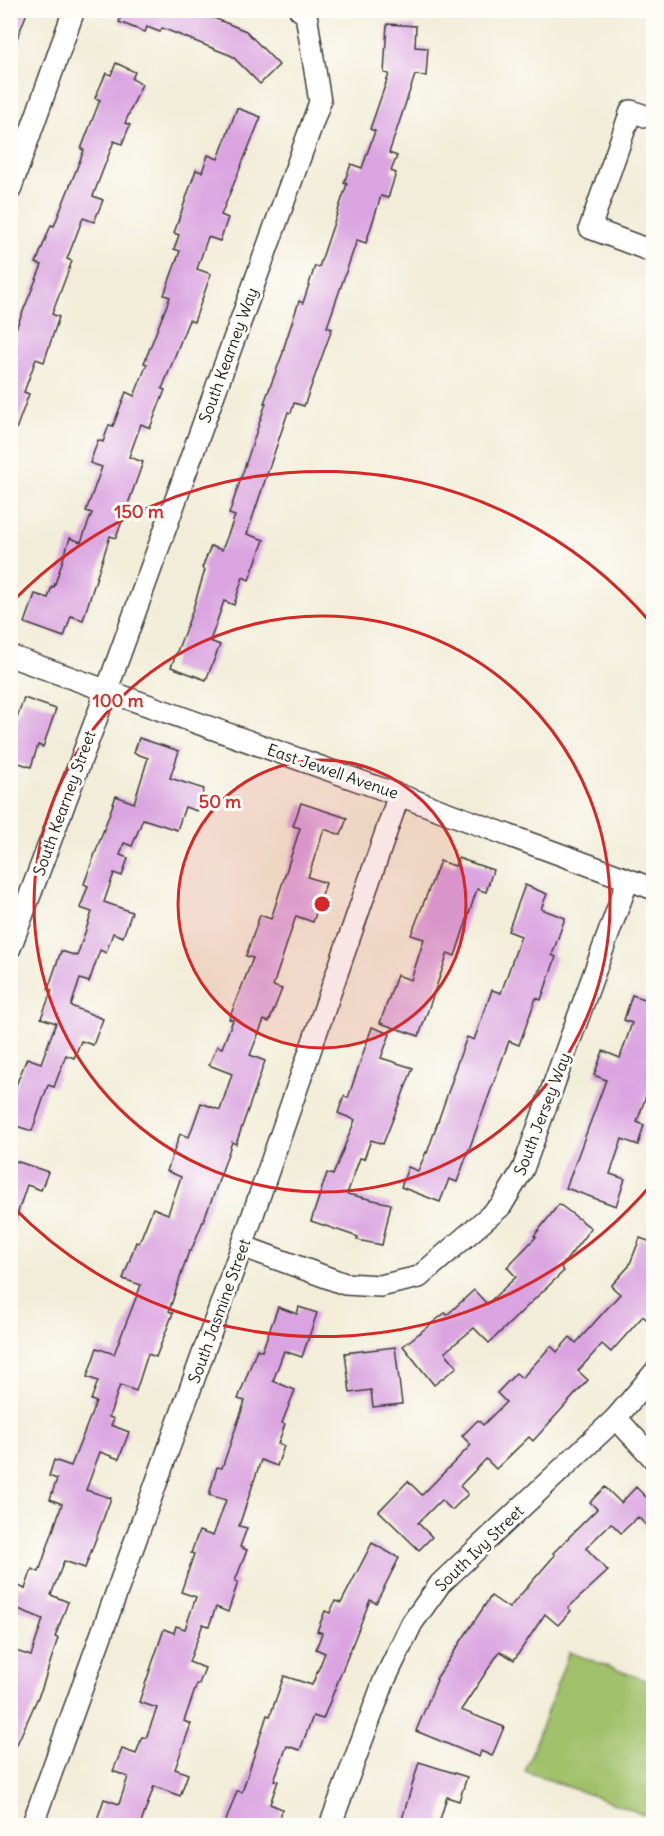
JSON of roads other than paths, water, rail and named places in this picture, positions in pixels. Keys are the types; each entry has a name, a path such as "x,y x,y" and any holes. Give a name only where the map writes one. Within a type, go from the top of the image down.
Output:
{"street":[{"path":"10,189 74,10"},
{"name":"South Kearney Way","path":"106,692 320,102 303,12"},
{"path":"654,119 631,111 590,228 654,252"},
{"name":"East Jewell Avenue","path":"10,656 654,889"},
{"name":"South Kearney Street","path":"10,948 106,692"},
{"name":"South Jasmine Street","path":"32,1826 242,1246 399,795"},
{"name":"South Jersey Way","path":"242,1246 345,1284 380,1286 419,1277 501,1206 523,1169 628,880"},
{"name":"South Ivy Street","path":"330,1826 384,1681 418,1615 440,1584 616,1418 654,1373"},
{"path":"616,1418 654,1459"}]}
